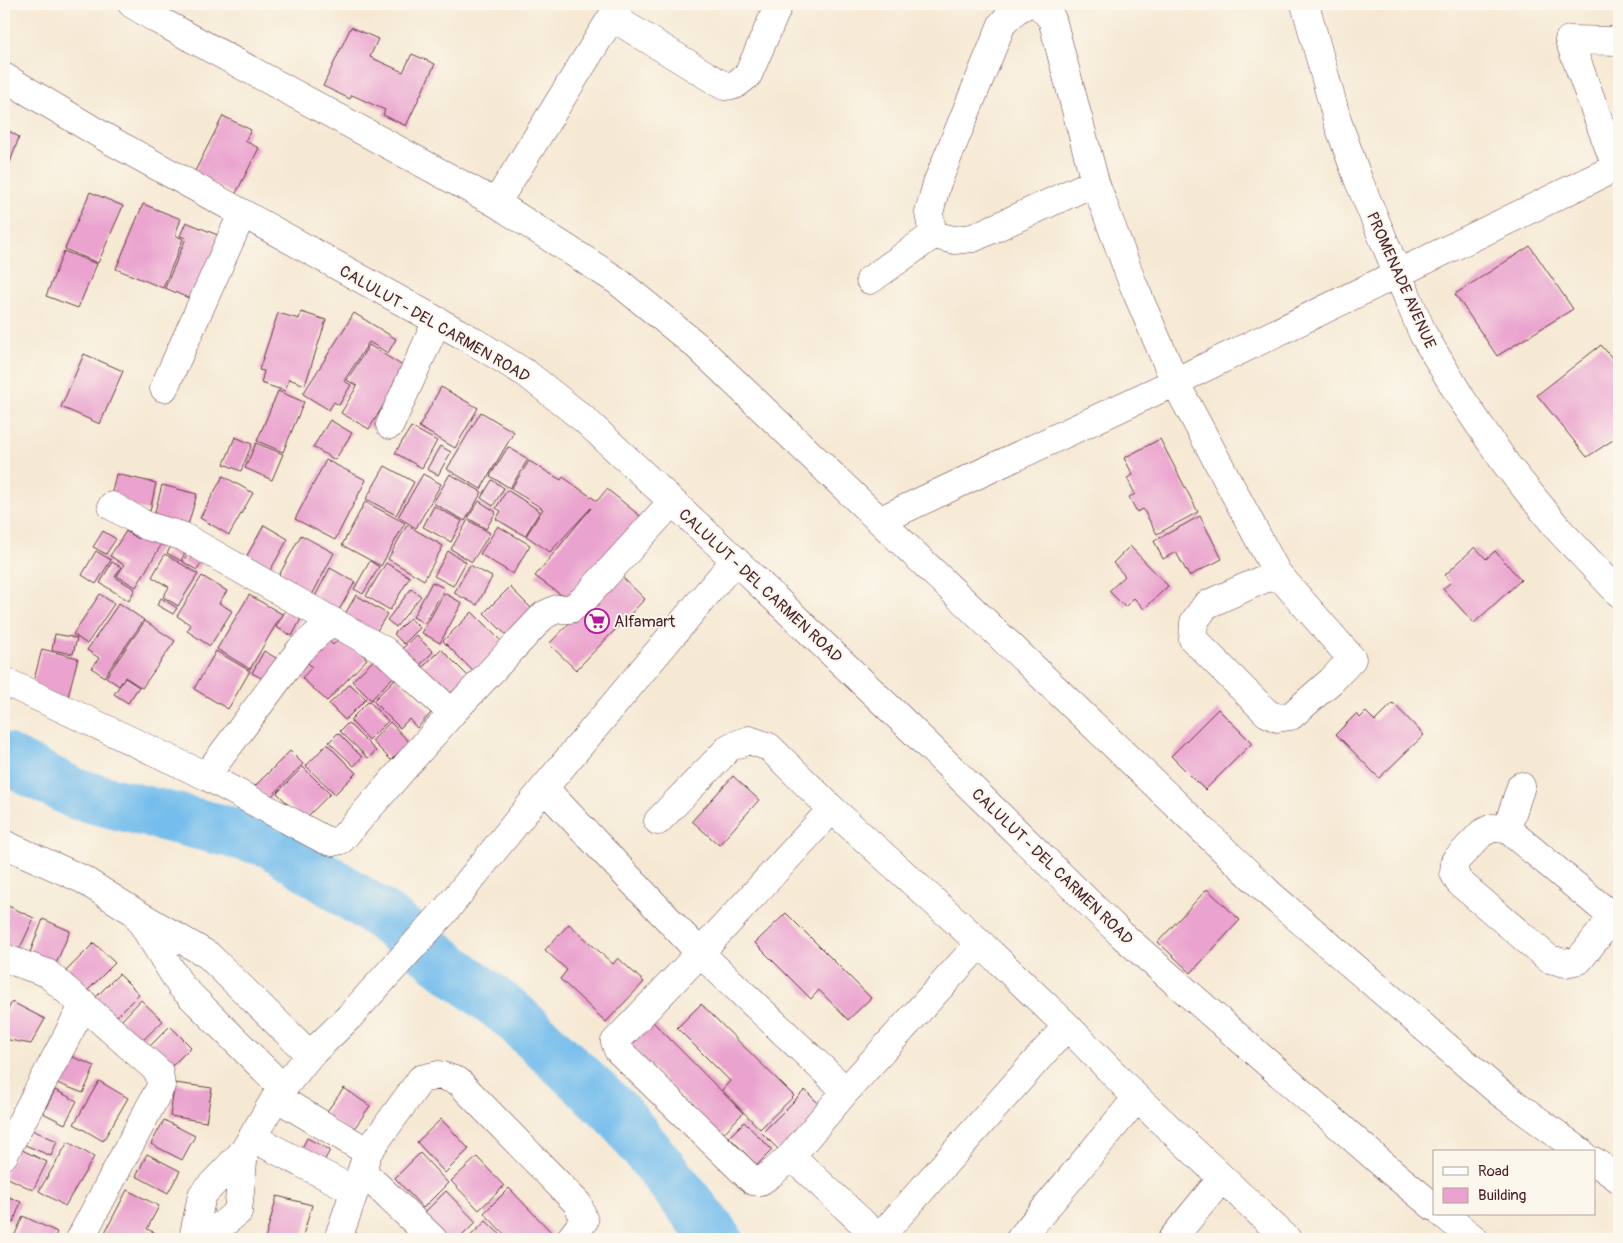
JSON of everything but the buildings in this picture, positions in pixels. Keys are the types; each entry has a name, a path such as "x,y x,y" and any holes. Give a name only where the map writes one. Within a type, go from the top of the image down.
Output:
{"street":[{"path":"132,4 162,12 496,202 616,280 697,346 1271,896 1499,1092 1578,1150"},
{"path":"496,202 616,10 724,86 735,85 748,75 779,4"},
{"path":"933,235 929,213 937,183 1002,24 1015,11 1027,4"},
{"path":"1035,4 1039,5 1052,19 1095,182 1133,284 1174,382 1277,573 1352,659 1332,681 1291,716 1277,718 1267,712 1193,639 1194,622 1206,605 1277,573"},
{"name":"PROMENADE AVENUE","path":"1305,4 1338,123 1358,179 1423,334 1461,398 1506,464 1560,532 1619,593"},
{"path":"880,520 1174,382 1618,167 1570,40 1619,41"},
{"name":"CALULUT - DEL CARMEN ROAD","path":"4,77 108,139 437,321 527,374 585,420 735,560 913,730 1122,935 1433,1206"},
{"path":"870,280 933,235 954,240 973,238 1095,182"},
{"path":"164,388 242,214"},
{"path":"390,425 437,321"},
{"path":"4,681 206,776 323,838 332,842 341,840 452,713 544,615 557,610 571,609 584,599 672,502"},
{"path":"112,506 147,526 182,536 385,651 452,713"},
{"path":"193,1239 202,1195 248,1145 279,1092 310,1055 349,1017 446,910 544,788 735,560"},
{"path":"206,776 300,650 331,620"},
{"path":"658,821 730,748 749,740 769,747 832,809 980,943 1067,1026 1136,1098 1287,1239"},
{"path":"1507,829 1521,786"},
{"path":"544,788 700,953 846,1091"},
{"path":"832,809 700,953 615,1042 618,1050 753,1181 761,1181 791,1156 846,1091 980,943"},
{"path":"1492,828 1507,829 1616,920 1579,960 1565,964 1549,959 1459,882 1454,874 1455,861 1482,833 1492,828"},
{"path":"4,844 82,879 208,955 310,1055"},
{"path":"136,913 181,986 279,1092 433,1239"},
{"path":"4,958 47,973 158,1072 161,1086 80,1239"},
{"path":"4,1155 84,1004"},
{"path":"791,1156 879,1239 1067,1026"},
{"path":"338,1239 362,1171 421,1079 439,1075 458,1081 578,1204 584,1221 570,1239"},
{"path":"1020,1239 1136,1098"},
{"path":"248,1145 362,1171"},
{"path":"204,1239 238,1212 248,1145"},
{"path":"1596,1162 1619,1179"},
{"path":"1172,1239 1222,1178"},
{"path":"1445,1216 1474,1239"}],"waterway":[{"path":"4,758 76,794 270,842 380,914 511,1014 619,1115 717,1239"}],"place":[{"name":"Alfamart","path":"597,621"}]}
